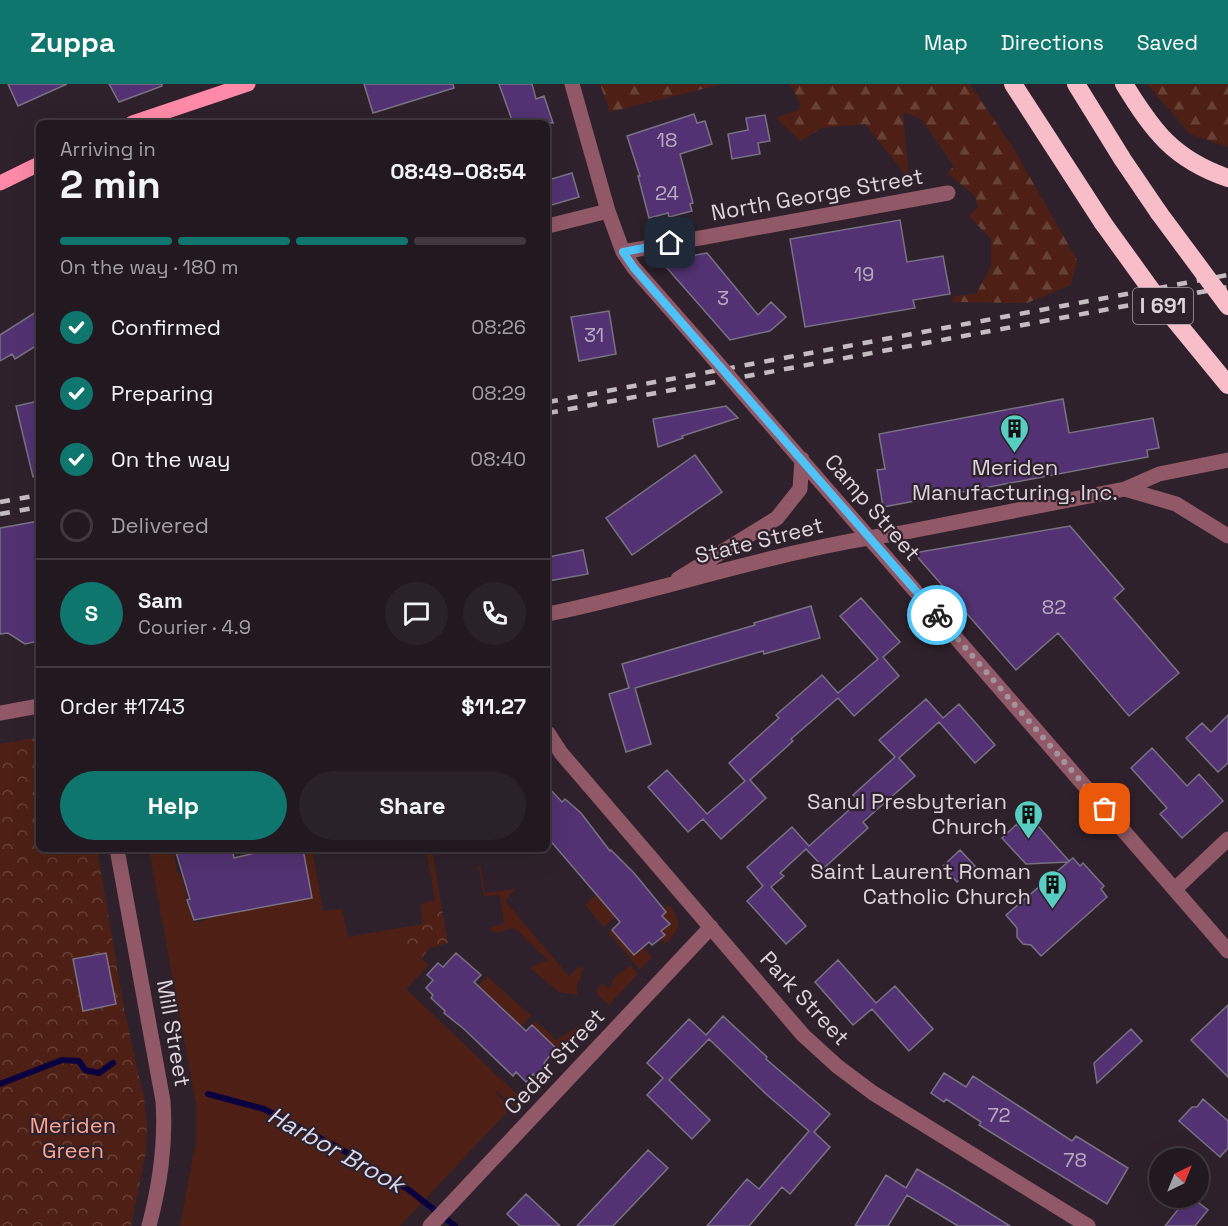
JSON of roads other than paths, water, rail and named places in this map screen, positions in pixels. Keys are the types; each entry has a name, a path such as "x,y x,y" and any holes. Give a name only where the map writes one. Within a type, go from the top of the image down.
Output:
{"highway":[{"name":"I 691","path":"1013,84 1103,224 1160,302 1228,385"},
{"name":"I 691","path":"1076,84 1159,213 1228,306"},
{"path":"1124,84 1149,124 1160,136 1189,159 1228,178"}],"main road":[{"path":"141,120 248,84"},
{"path":"0,183 36,165"}],"street":[{"name":"Camp Street","path":"572,84 608,211 623,252 634,268 1228,951"},
{"name":"North George Street","path":"623,252 948,193"},
{"path":"550,226 608,211"},
{"path":"662,588 777,518 800,489 802,459"},
{"name":"State Street","path":"550,614 662,588 778,557 870,537 901,533 1125,489 1159,474 1228,460"},
{"path":"1125,489 1176,504 1228,536"},
{"path":"0,713 36,707"},
{"name":"Park Street","path":"550,736 561,753 803,1035 837,1066 873,1093 1088,1226"},
{"path":"1175,889 1228,839"},
{"name":"Mill Street","path":"118,852 163,1101 165,1131 163,1161 149,1226"},
{"name":"Cedar Street","path":"431,1224 711,927"}],"waterway":[{"name":"Harbor Brook","path":"0,1084 62,1060 79,1061 85,1070 99,1073 113,1063"},
{"name":"Harbor Brook","path":"208,1094 264,1109 339,1148 409,1190 455,1226"}],"railway":[{"path":"550,402 1228,275"},
{"path":"550,413 1228,287"},
{"path":"0,502 36,496"},
{"path":"0,514 36,508"}],"place":[{"name":"Meriden Manufacturing, Inc.","path":"1015,454"},
{"name":"Sanul Presbyterian Church","path":"1028,840"},
{"name":"Saint Laurent Roman Catholic Church","path":"1052,910"}],"park label":[{"name":"Meriden Green","path":"73,1138"}]}
